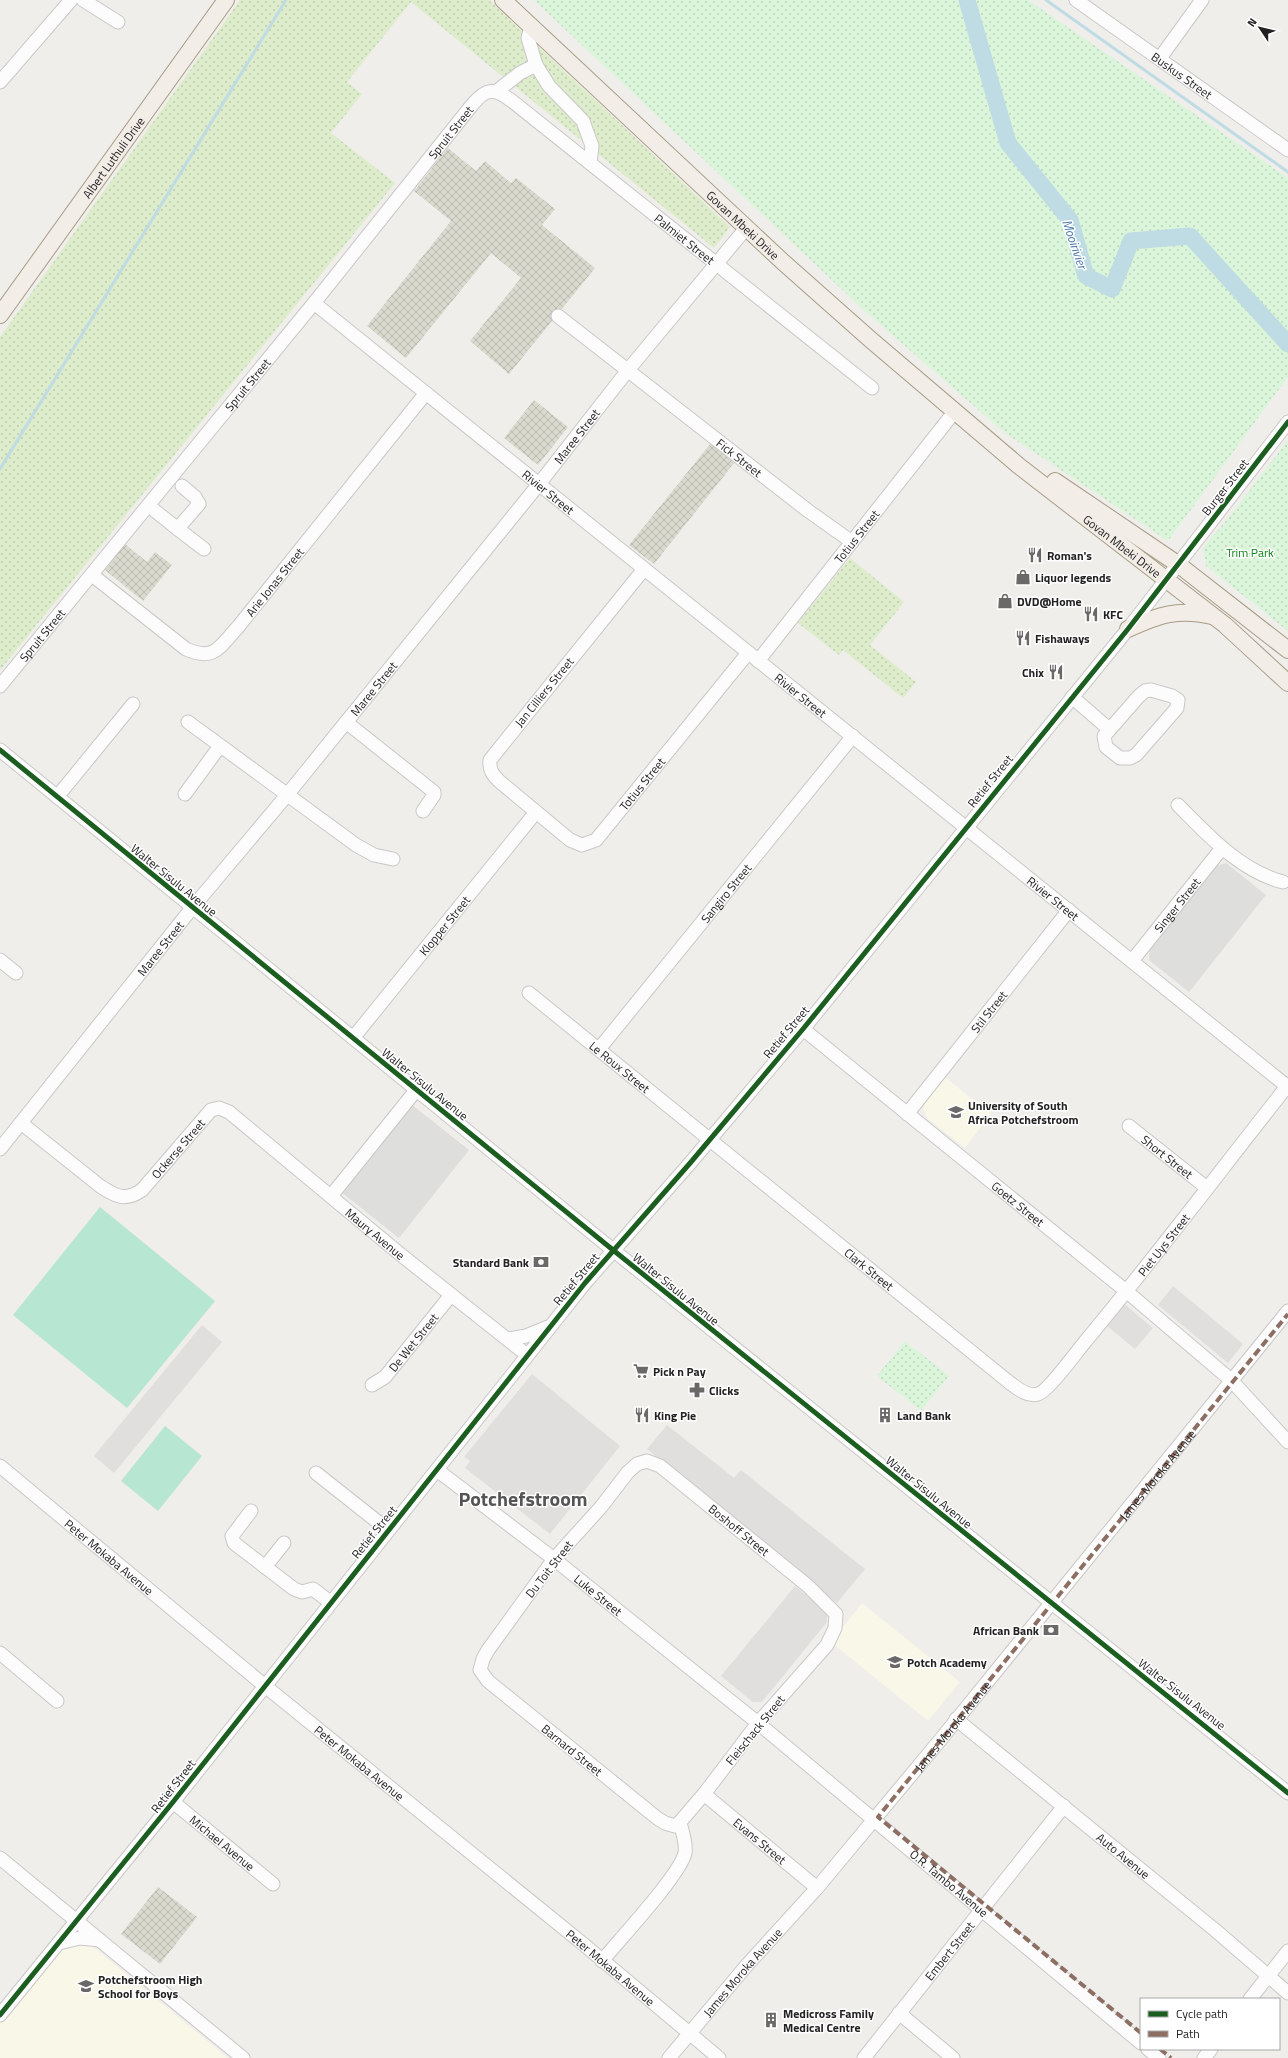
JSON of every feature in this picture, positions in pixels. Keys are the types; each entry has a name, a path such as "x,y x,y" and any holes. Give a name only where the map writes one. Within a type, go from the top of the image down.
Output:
{"main road":[{"name":"Albert Luthuli Drive","path":"0,315 226,0"},
{"name":"Govan Mbeki Drive","path":"503,0 828,303 1019,466 1216,617 1288,683"},
{"name":"Govan Mbeki Drive","path":"991,441 1025,461 1179,565 1288,650"},
{"path":"1128,629 1151,618 1176,612 1197,612 1216,617"}],"street":[{"path":"0,82 72,0"},
{"path":"83,0 118,22"},
{"name":"Buskus Street","path":"1076,0 1288,149"},
{"path":"1160,58 1202,0"},
{"path":"531,27 528,38 536,65 549,86 583,121 592,146 590,163"},
{"name":"Spruit Street","path":"0,686 314,303 474,102 490,90 497,91 520,74 536,65"},
{"name":"Palmiet Street","path":"497,91 512,101 872,388"},
{"name":"Maree Street","path":"0,1149 192,908 287,795 539,484 628,370 747,227"},
{"name":"Rivier Street","path":"314,303 1288,1086"},
{"name":"Fick Street","path":"558,316 807,510 852,542"},
{"name":"Arie Jonas Street","path":"92,575 186,649 198,654 207,655 215,651 238,627 426,393"},
{"name":"Totius Street","path":"536,812 570,840 582,845 596,840 852,542 955,411"},
{"name":"Burger Street","path":"1179,565 1288,422"},
{"path":"174,526 179,527 198,504 195,497 182,486"},
{"path":"149,506 204,549"},
{"name":"Retief Street","path":"0,2015 173,1802 550,1326 613,1250 710,1140 803,1029 965,827 1179,565"},
{"name":"Jan Cilliers Street","path":"536,812 495,776 489,766 490,760 644,569"},
{"path":"1145,691 1157,691 1172,696 1178,700 1177,708 1146,743 1130,758 1120,758 1106,747 1104,740 1109,729 1145,691"},
{"path":"1072,697 1109,729"},
{"path":"57,797 133,704"},
{"path":"188,722 356,845 374,855 393,859"},
{"path":"346,722 434,792 434,795 423,811"},
{"name":"Sangiro Street","path":"599,1049 853,736"},
{"path":"185,794 220,746"},
{"name":"Walter Sisulu Avenue","path":"0,750 613,1250 1288,1793"},
{"path":"1178,806 1222,848 1259,873 1283,882"},
{"name":"Klopper Street","path":"353,1038 536,812"},
{"name":"Singer Street","path":"1132,961 1222,848"},
{"name":"Stil Street","path":"907,1114 1070,910"},
{"path":"0,960 16,973"},
{"name":"Le Roux Street","path":"529,993 710,1140"},
{"name":"Goetz Street","path":"803,1029 1126,1291 1231,1380 1288,1442"},
{"name":"Piet Uys Street","path":"1031,1394 1039,1394 1048,1386 1126,1291 1288,1086"},
{"path":"331,1196 416,1089"},
{"name":"Ockerse Street","path":"21,1123 110,1193 122,1197 130,1197 142,1190 205,1116 211,1110 219,1108 229,1112 331,1196"},
{"name":"Short Street","path":"1129,1126 1206,1188"},
{"name":"Clark Street","path":"710,1140 1010,1383 1021,1391 1031,1394"},
{"name":"Maury Avenue","path":"331,1196 451,1295 527,1355"},
{"name":"De Wet Street","path":"372,1385 385,1377 451,1295"},
{"name":"James Moroka Avenue","path":"669,2058 747,1965 817,1888 874,1820 1288,1311"},
{"path":"508,1339 526,1336 550,1326"},
{"name":"Boshoff Street","path":"637,1464 647,1461 660,1466 808,1586 836,1614"},
{"name":"Du Toit Street","path":"488,1681 480,1670 483,1659 488,1650 554,1559 637,1464"},
{"name":"Peter Mokaba Avenue","path":"0,1466 265,1686 582,1943 719,2058"},
{"name":"Luke Street","path":"437,1470 554,1559 758,1723"},
{"path":"316,1473 388,1530"},
{"path":"251,1510 232,1536 234,1543 298,1591 313,1589 330,1602"},
{"path":"265,1567 284,1543"},
{"name":"Fleischack Street","path":"680,1822 704,1794 758,1723 827,1645 835,1628 836,1614"},
{"path":"0,1653 57,1701"},
{"name":"Barnard Street","path":"488,1681 657,1818 671,1826 680,1822"},
{"name":"Auto Avenue","path":"956,1719 1215,1930 1288,1993"},
{"name":"O.R. Tambo Avenue","path":"758,1723 1140,2043"},
{"name":"Evans Street","path":"704,1794 817,1888"},
{"name":"Michael Avenue","path":"173,1802 273,1884"},
{"name":"Embert Street","path":"864,2058 1064,1806"},
{"path":"602,1961 656,1896 681,1862 685,1853 685,1845 680,1822"},
{"path":"0,1858 243,2058"},
{"path":"59,1943 80,1938 100,1940"},
{"path":"1251,1998 1288,1951"},
{"path":"899,2014 953,2058"},
{"path":"1149,2050 1159,2058"},
{"path":"1204,2058 1210,2050"}],"shaded area":[{"path":"448,148 476,171 485,161 511,183 516,178 555,209 542,225 595,268 509,374 470,341 521,278 491,253 406,358 367,326 451,221 414,191"},
{"path":"534,400 568,427 538,465 504,438"},
{"path":"711,443 735,462 654,564 629,545"},
{"path":"125,544 147,562 155,552 172,565 143,601 105,570"},
{"path":"1226,863 1266,895 1189,992 1149,960 1150,945 1212,867"},
{"name":"University of South Africa Potchefstroom","path":"945,1077 991,1114 965,1148 928,1119 923,1110 926,1100"},
{"path":"411,1104 469,1150 399,1238 341,1192"},
{"path":"1173,1286 1243,1344 1228,1363 1158,1305"},
{"path":"1123,1303 1153,1328 1135,1349 1106,1325"},
{"path":"202,1325 222,1342 114,1473 94,1456"},
{"path":"532,1374 620,1446 550,1534 465,1468 470,1461 464,1457"},
{"path":"667,1425 734,1478 741,1470 865,1569 837,1603 647,1449"},
{"path":"795,1586 827,1612 827,1622 762,1702 753,1702 721,1676"},
{"name":"Potch Academy","path":"862,1603 960,1682 928,1721 831,1642"},
{"path":"158,1887 197,1917 160,1964 121,1934"},
{"name":"Potchefstroom High School for Boys","path":"90,1944 228,2058 0,2058 0,2023 62,1948"}],"green space":[{"path":"240,0 489,0 730,227 714,248 411,2 347,82 362,94 331,133 395,183 0,670 0,337"},
{"path":"534,0 1028,0 1288,178 1288,377 1168,541 1005,433 867,313"},
{"name":"Trim Park","path":"1288,440 1288,631 1206,566 1203,548 1234,511"},
{"path":"850,558 904,602 870,645 916,682 903,698 843,650 839,655 798,623"},
{"path":"100,1207 215,1301 127,1408 13,1315"},
{"path":"905,1341 949,1376 921,1411 877,1376"},
{"path":"165,1426 202,1456 158,1511 121,1481"}],"waterway":[{"path":"0,469 286,0"},
{"name":"Mooirivier","path":"967,0 1008,143 1070,220 1086,276 1112,289 1131,241 1190,236 1288,344"},
{"path":"1046,0 1288,172"}],"marked path":[{"path":"1140,2032 878,1817 1288,1314"},
{"path":"1161,2050 1171,2058"}],"cycle path":[{"path":"0,2015 173,1802 585,1283 691,1162 803,1029 1128,629 1288,422"},
{"path":"0,750 613,1250 1288,1793"}],"place":[{"name":"Roman's","path":"1035,555"},
{"name":"Liquor legends","path":"1023,577"},
{"name":"DVD@Home","path":"1005,601"},
{"name":"KFC","path":"1091,614"},
{"name":"Fishaways","path":"1023,638"},
{"name":"Chix","path":"1056,672"},
{"name":"University of South Africa Potchefstroom","path":"956,1112"},
{"name":"Standard Bank","path":"541,1262"},
{"name":"Pick n Pay","path":"641,1371"},
{"name":"Clicks","path":"697,1390"},
{"name":"King Pie","path":"642,1415"},
{"name":"Land Bank","path":"885,1415"},
{"name":"African Bank","path":"1051,1630"},
{"name":"Potch Academy","path":"895,1662"},
{"name":"Potchefstroom High School for Boys","path":"86,1986"},
{"name":"Medicross Family Medical Centre","path":"771,2020"}],"district":[{"name":"Potchefstroom","path":"523,1498"}]}
